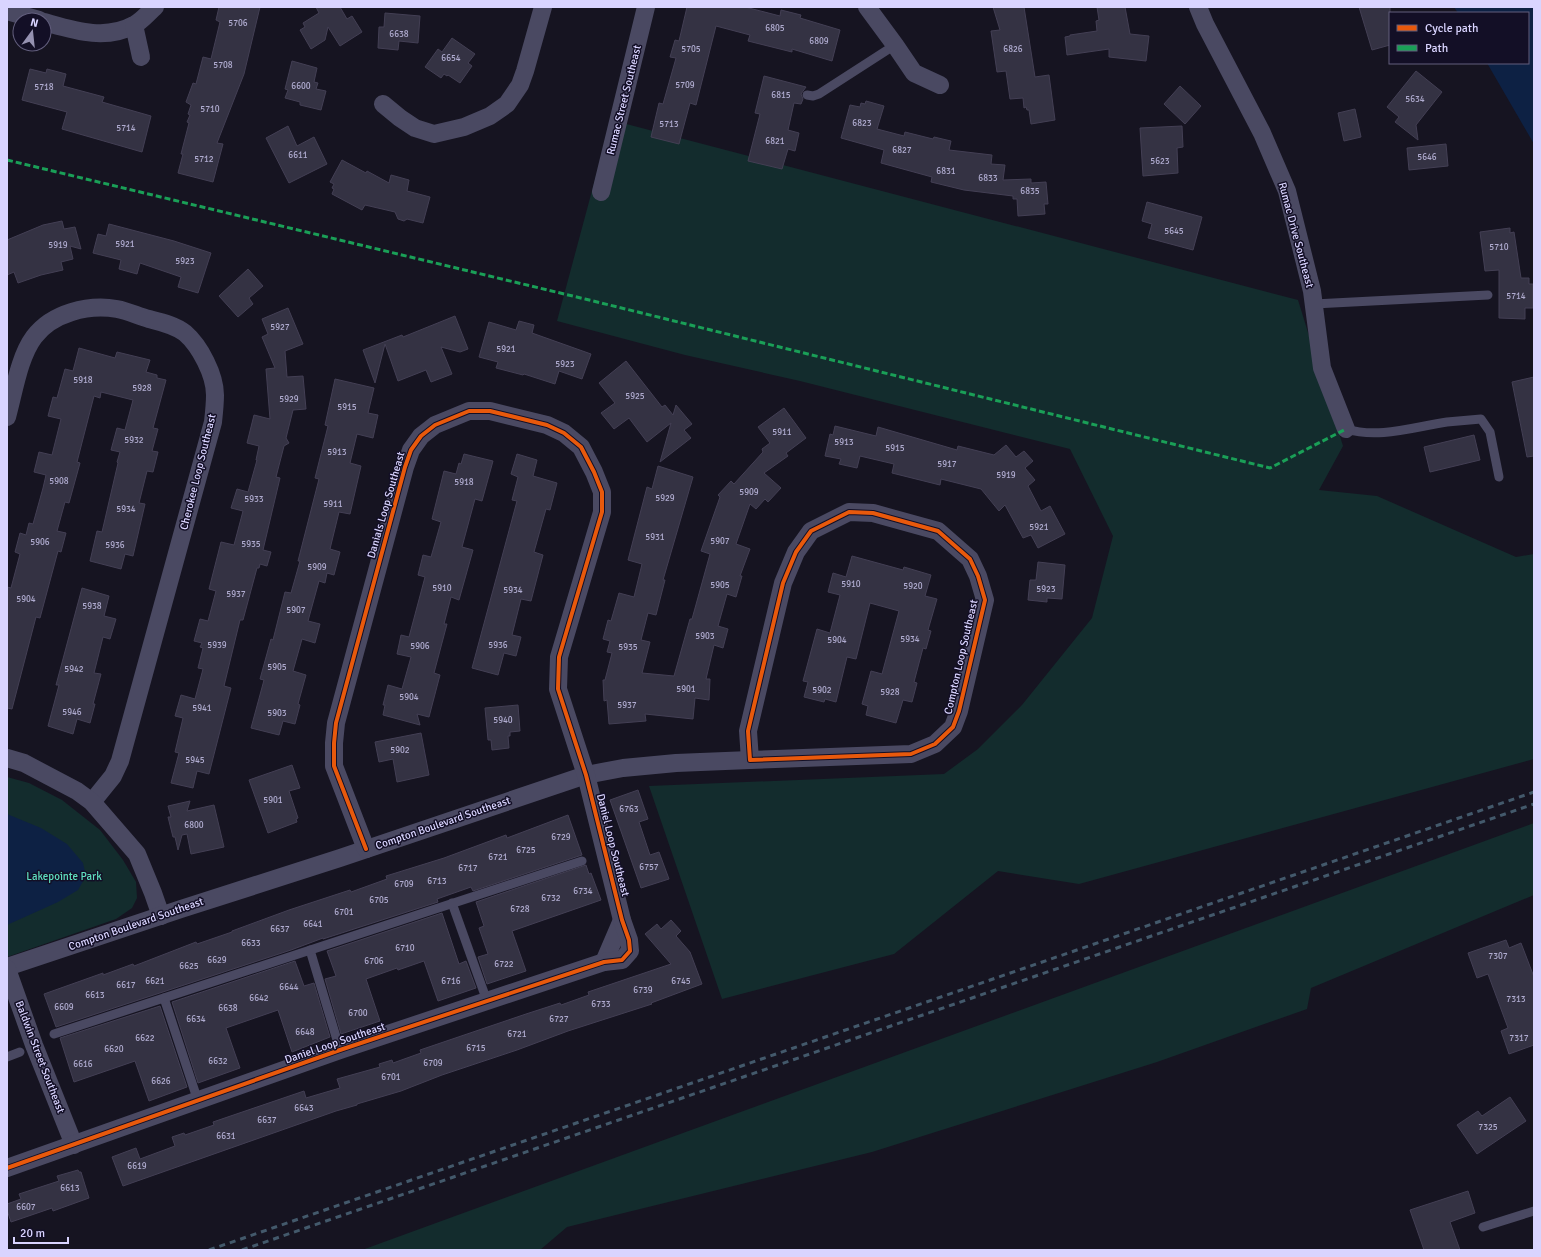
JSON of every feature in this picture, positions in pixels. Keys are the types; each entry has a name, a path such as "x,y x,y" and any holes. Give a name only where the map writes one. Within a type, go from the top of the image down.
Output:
{"street":[{"path":"52,24 91,34 111,34 134,25 155,7"},
{"path":"383,104 400,118 416,128 434,134 464,127 490,116 507,104 520,85 543,7"},
{"name":"Rumac Street Southeast","path":"601,192 646,7"},
{"path":"867,7 896,45 914,74 940,85"},
{"name":"Rumac Drive Southeast","path":"1198,7 1205,24 1262,133 1287,191 1312,292 1322,368 1346,429"},
{"path":"134,25 141,57"},
{"name":"Cherokee Loop Southeast","path":"7,417 23,358 34,337 52,320 73,311 96,308 116,309 173,326 186,334 199,349 210,370 214,388 213,422 120,761 113,776 92,802"},
{"name":"Danials Loop Southeast","path":"366,849 334,766 336,723 405,467 411,450 421,436 435,425 470,410 490,411 547,425 564,433 581,447 594,472 602,492 602,512 559,657 558,689 586,775"},
{"name":"Compton Loop Southeast","path":"849,512 873,513 938,532 970,559 978,576 985,600 959,711 953,727 935,744 911,754 750,760 748,732 782,583 796,552 811,531 849,512"},
{"path":"7,758 24,763 77,791 92,802 137,854 161,916"},
{"name":"Compton Boulevard Southeast","path":"7,968 586,775 623,768 676,763 750,760"},
{"name":"Daniel Loop Southeast","path":"7,1168 340,1050 604,962 622,960 630,951 629,940 622,920 586,775"},
{"name":"Baldwin Street Southeast","path":"7,968 34,1045 74,1145"}],"lane":[{"path":"807,96 819,94 896,45"},
{"path":"1314,304 1488,295"},
{"path":"1346,429 1360,433 1393,432 1448,422 1481,419 1490,432 1499,477"},
{"path":"54,1034 582,861"},
{"path":"452,903 487,1001"},
{"path":"310,950 340,1050"},
{"path":"164,998 198,1101"},
{"path":"7,1057 20,1052"},
{"path":"1483,1227 1534,1211"}],"green space":[{"path":"611,120 1298,300 1343,446 1319,490 1377,496 1516,557 1534,554 1534,759 1079,884 998,871 894,954 722,999 649,786 944,774 978,749 1022,705 1092,618 1113,536 1070,449 800,381 685,355 557,321"},
{"name":"Lakepointe Park","path":"7,777 29,783 62,800 100,830 123,860 136,882 137,898 132,908 116,919 7,957"},
{"path":"1534,823 1534,895 1311,988 1307,1009 1157,1062 872,1152 567,1227 540,1250 362,1250"}],"water":[{"path":"1454,7 1534,7 1534,144 1488,64 1529,64 1529,12 1457,12"},
{"path":"7,814 41,828 67,844 83,863 86,876 78,890 58,902 7,925"}],"building":[{"path":"219,7 260,7 244,74 217,143 223,144 213,182 178,173 189,123 187,122 190,115 188,114 191,105 186,102 193,83 196,84 203,57 211,59 220,22 216,20"},
{"path":"316,7 340,7 347,19 352,16 362,32 340,46 328,27 325,40 311,49 300,30 305,27 303,23 319,13"},
{"path":"687,7 745,7 780,16 781,10 801,15 800,18 840,30 832,61 792,49 792,52 748,41 750,35 716,26 696,105 690,103 679,144 651,137 659,103 663,104 676,58 670,57 675,40 679,41"},
{"path":"993,7 1024,7 1035,77 1049,75 1055,120 1031,124 1029,110 1027,110 1026,107 1024,108 1023,98 1010,99 1006,71 997,72 991,31 1000,30"},
{"path":"1097,7 1125,7 1130,34 1149,36 1146,61 1109,57 1109,49 1067,55 1065,37 1097,31 1096,21 1099,20"},
{"path":"1359,7 1390,7 1389,45 1372,50"},
{"path":"385,13 420,16 418,43 399,41 398,50 378,48 379,27 384,27"},
{"path":"452,38 475,54 468,63 472,66 460,83 448,75 447,76 444,74 441,78 425,67 438,49 442,52"},
{"path":"292,61 317,68 314,82 318,83 316,89 326,91 321,110 300,105 300,102 285,98 288,90 285,89"},
{"path":"30,69 46,73 47,69 66,74 63,86 104,97 102,102 151,116 142,152 62,129 67,112 22,100"},
{"path":"1416,71 1442,92 1416,125 1418,140 1395,122 1399,117 1387,107"},
{"path":"764,76 806,87 801,94 803,99 801,104 794,103 788,130 799,133 795,151 788,149 782,169 748,161 760,114 755,113"},
{"path":"1180,86 1201,106 1185,124 1164,104"},
{"path":"866,101 884,106 877,129 904,136 905,132 933,139 934,137 951,141 949,150 992,155 991,164 1005,165 1003,180 1031,179 1031,183 1046,182 1048,204 1044,204 1045,214 1018,216 1017,199 1013,199 1013,196 964,190 931,182 932,177 881,163 884,150 841,138 850,105 860,107 861,103 865,104"},
{"path":"1355,109 1361,137 1344,141 1338,113"},
{"path":"288,126 297,146 314,137 327,164 289,183 266,138"},
{"path":"1182,126 1183,147 1177,148 1178,173 1143,176 1140,128"},
{"path":"1446,144 1448,166 1409,170 1407,148"},
{"path":"342,160 389,183 391,175 409,180 407,191 430,197 423,223 407,219 404,221 398,219 395,212 365,205 362,210 332,194 334,184 330,182"},
{"path":"1147,202 1202,217 1193,250 1148,238 1152,224 1142,221"},
{"path":"62,221 64,229 75,227 81,249 70,246 73,259 61,262 63,270 41,275 18,283 14,272 7,275 7,240 43,225"},
{"path":"109,224 174,241 211,253 198,293 178,287 181,277 140,263 137,274 119,269 121,260 93,253 98,234 106,236"},
{"path":"1510,228 1510,233 1514,232 1521,278 1529,278 1529,284 1533,284 1533,308 1525,308 1525,319 1499,318 1499,270 1485,271 1480,232"},
{"path":"248,269 263,286 249,298 253,304 238,317 219,296"},
{"path":"288,308 303,344 285,351 287,377 303,376 306,409 293,410 286,438 289,443 284,446 276,477 280,478 263,550 271,552 267,566 260,564 259,568 257,568 243,620 240,620 224,686 231,688 209,774 197,771 193,788 171,783 179,753 175,752 183,718 175,716 181,695 195,699 203,669 198,668 203,648 200,647 202,643 194,641 200,619 208,621 216,591 209,589 221,542 234,545 243,511 231,508 237,489 248,492 257,460 259,446 247,443 254,415 270,419 266,369 275,368 262,337 268,334 262,319"},
{"path":"455,316 468,349 460,352 441,347 452,374 431,382 426,370 398,381 385,344 375,383 363,350 402,335 403,337"},
{"path":"519,321 534,325 532,333 591,354 582,379 559,371 555,384 524,374 496,368 498,362 479,357 489,322 516,330"},
{"path":"79,348 115,358 117,352 150,360 146,372 157,375 157,378 166,380 153,428 158,429 152,451 158,452 153,472 147,471 139,503 145,504 133,556 125,554 121,569 90,561 97,531 102,532 118,463 120,452 111,450 117,428 125,430 133,400 101,392 100,398 94,396 77,462 80,463 69,503 65,502 57,531 66,533 61,552 58,551 40,618 36,617 12,709 7,708 7,587 11,588 20,554 15,552 20,533 26,535 29,523 33,524 43,488 46,475 34,472 39,452 52,455 61,419 48,416 53,397 57,398 65,369 73,371"},
{"path":"626,361 662,407 665,405 673,415 676,405 692,424 684,430 691,438 660,462 671,423 647,442 629,418 614,429 601,413 615,403 599,383"},
{"path":"1534,377 1534,456 1527,457 1512,382"},
{"path":"335,379 374,388 368,413 378,415 373,438 357,434 350,463 361,466 350,514 339,512 330,549 340,552 334,575 327,573 325,583 319,581 308,621 320,624 315,643 302,639 293,671 306,675 298,704 300,705 295,724 283,721 279,735 251,728 264,680 260,679 271,639 273,640 285,592 291,593 300,561 298,561 319,479 315,478 328,426 325,425"},
{"path":"784,408 806,438 786,453 788,456 764,473 781,488 768,502 765,499 756,509 750,504 736,544 750,549 740,576 742,576 736,597 727,594 718,626 728,629 723,648 714,645 706,679 710,679 709,700 695,698 693,719 645,714 646,721 609,724 607,700 604,701 603,680 605,680 612,653 607,652 610,641 603,639 608,620 611,621 619,593 634,597 642,564 628,560 647,487 652,489 658,466 693,477 663,580 665,580 656,615 648,613 641,640 650,642 642,673 674,676 710,554 701,551 720,497 718,495 731,481 734,484 763,452 762,449 770,443 758,427"},
{"path":"835,426 876,436 878,427 957,450 958,446 994,455 1006,445 1016,457 1024,451 1033,461 1025,468 1035,480 1028,486 1041,511 1050,506 1065,534 1038,548 1031,535 1023,538 1005,505 999,511 981,489 941,479 940,485 892,473 894,464 860,456 857,468 839,464 841,459 825,456 830,434 833,435"},
{"path":"1474,435 1480,460 1430,472 1424,447"},
{"path":"464,454 493,461 482,501 475,499 462,547 473,550 459,600 451,597 444,624 447,624 434,673 440,675 429,717 417,714 420,725 383,715 385,705 383,705 388,685 402,689 411,657 397,654 401,635 409,637 425,577 418,575 423,555 431,557 441,522 432,519 444,471 456,474 459,463 461,464"},
{"path":"517,454 537,460 533,476 557,483 550,510 546,509 534,552 543,555 531,601 521,599 512,635 521,637 516,656 504,653 498,675 472,668 517,501 512,500 518,477 511,474"},
{"path":"852,556 903,570 904,567 931,575 925,596 937,599 928,630 931,631 926,649 923,648 914,682 917,683 912,702 903,700 896,723 866,715 868,706 862,704 871,671 882,674 899,611 870,603 856,659 847,657 836,702 825,699 824,702 804,697 808,682 803,681 817,629 830,633 840,595 828,592 833,573 846,577"},
{"path":"1038,562 1065,565 1062,599 1047,598 1047,602 1028,600 1030,580 1036,580"},
{"path":"82,588 109,596 104,616 116,619 110,639 103,637 94,673 101,674 93,704 95,704 90,723 77,719 73,734 48,726 59,685 56,685"},
{"path":"518,705 520,731 510,732 510,736 508,736 509,748 492,750 491,740 488,740 485,708"},
{"path":"421,733 429,775 397,782 393,759 379,762 375,742"},
{"path":"292,765 300,788 289,791 298,818 296,819 297,822 268,833 249,780"},
{"path":"638,790 648,819 639,822 650,855 659,852 669,879 641,888 610,800"},
{"path":"190,801 187,811 214,805 224,847 191,854 187,834 182,835 178,850 168,817 171,817 168,806"},
{"path":"568,815 582,855 473,891 471,887 437,899 438,902 323,938 291,950 56,1027 44,994 103,973 103,975 133,964 134,966 196,942 197,944 232,932 289,910 350,890 351,892 387,879 386,876 444,858 506,835 507,838"},
{"path":"586,865 589,874 591,873 601,900 512,931 526,971 487,984 478,957 488,954 479,928 484,926 476,902"},
{"path":"442,913 459,964 466,961 476,988 438,1001 424,961 398,970 397,968 366,979 380,1021 341,1034 325,979 336,976 327,951"},
{"path":"671,920 681,931 676,936 690,952 702,984 651,1003 652,1004 568,1031 401,1091 336,1111 123,1186 112,1157 136,1148 140,1159 175,1146 172,1137 184,1133 185,1135 214,1125 213,1122 304,1091 306,1098 340,1088 337,1079 380,1067 379,1064 392,1060 393,1063 421,1053 420,1050 560,1003 561,1005 589,995 588,992 671,964 645,934 657,924 661,929"},
{"path":"1506,940 1509,948 1521,943 1534,977 1534,1045 1509,1054 1501,1031 1508,1028 1488,974 1477,978 1468,953"},
{"path":"295,961 304,986 314,983 330,1037 292,1052 278,1010 226,1028 240,1068 198,1083 172,1002"},
{"path":"160,1006 187,1087 149,1101 135,1061 74,1082 60,1038"},
{"path":"1510,1097 1526,1121 1477,1154 1457,1125 1478,1111 1482,1116"},
{"path":"78,1170 81,1172 89,1198 53,1211 52,1208 11,1222 7,1210 7,1204 21,1199 19,1194 59,1181 57,1176"},
{"path":"1468,1191 1475,1213 1450,1222 1460,1250 1424,1250 1410,1210"}],"railway":[{"path":"209,1250 1534,792"},
{"path":"242,1250 1534,804"}],"marked path":[{"path":"7,160 585,299 1270,468 1346,429"}],"cycle path":[{"path":"7,1168 340,1050 604,962 622,960 630,951 629,940 622,920 586,775 558,689 559,657 602,512 602,492 594,472 581,447 564,433 547,425 490,411 469,411 435,425 421,436 411,450 405,467 336,723 334,766 366,849"},
{"path":"849,512 873,513 938,531 970,559 978,576 985,600 959,711 953,727 935,744 911,754 750,760 748,731 783,583 796,552 811,531 849,512"}]}
